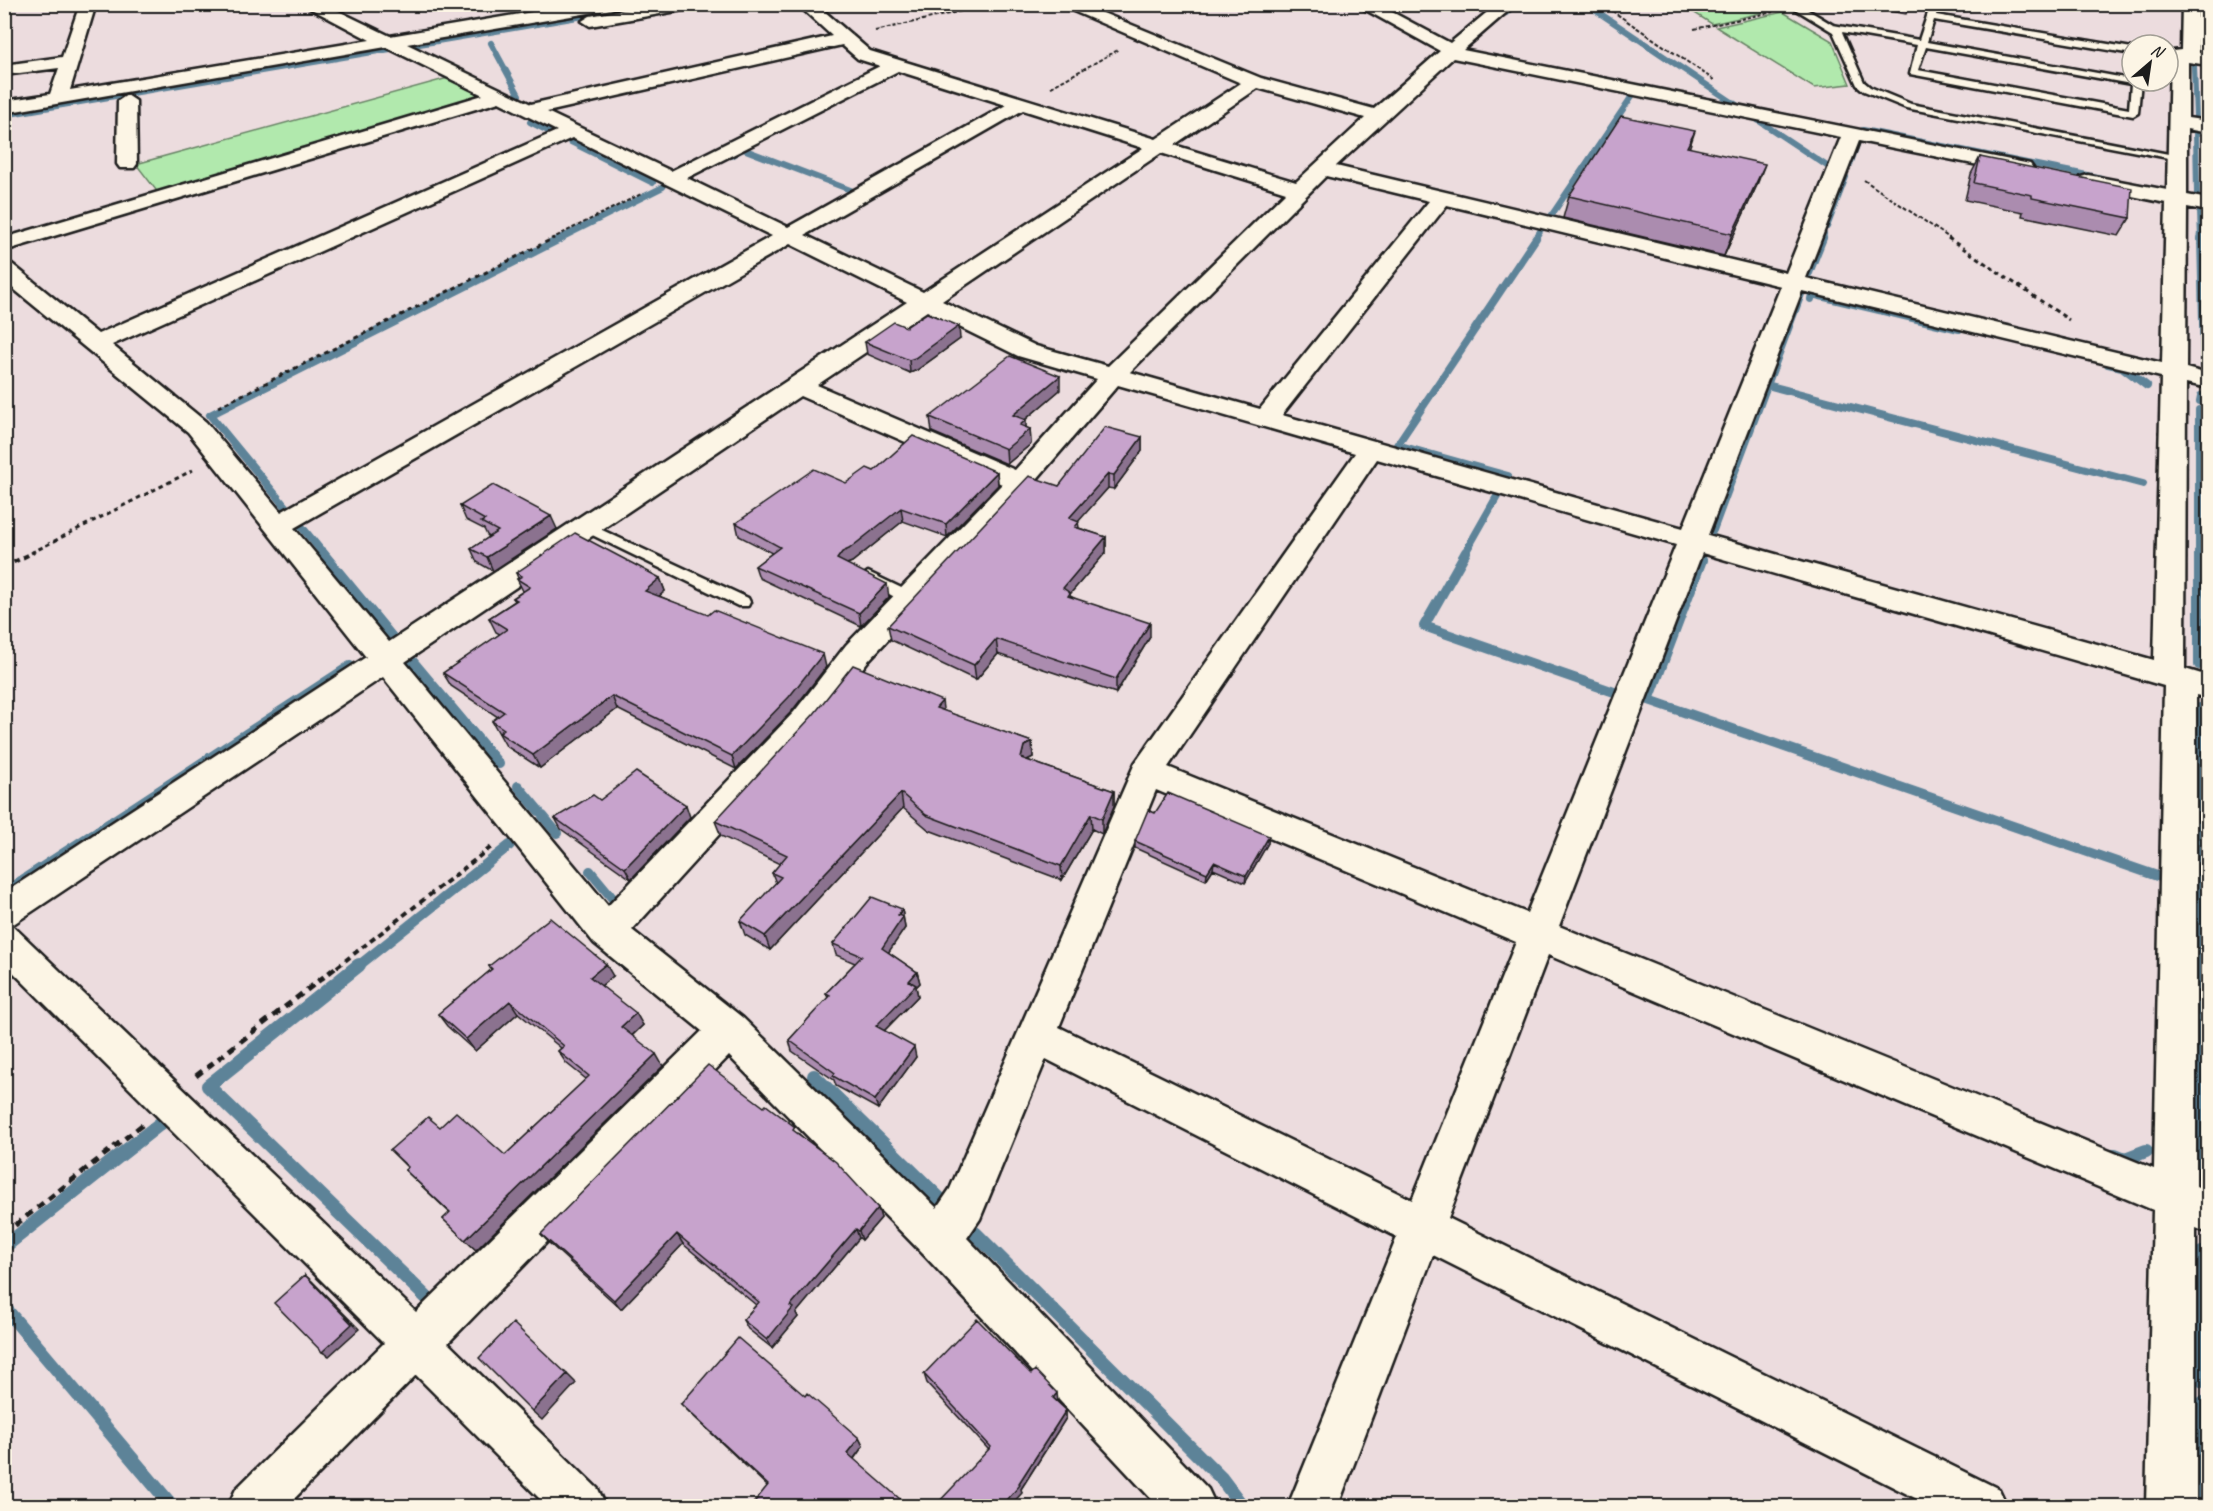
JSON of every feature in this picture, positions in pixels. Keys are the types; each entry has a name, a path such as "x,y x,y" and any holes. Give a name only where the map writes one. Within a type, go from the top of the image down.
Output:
{"street":[{"path":"58,98 88,4"},
{"path":"310,4 787,237 1027,351 2186,681"},
{"path":"451,39 612,4"},
{"path":"4,107 689,4"},
{"path":"805,4 864,55 1300,190"},
{"path":"1065,4 1256,82 1378,116"},
{"path":"1363,4 1449,51 2039,171"},
{"path":"607,932 805,720 857,653 1020,481 1114,375 1300,190 1378,116 1449,51 1508,4"},
{"path":"2180,53 2190,4"},
{"path":"448,14 451,39"},
{"path":"530,110 844,39"},
{"path":"4,122 127,101 400,47"},
{"path":"2180,58 2208,60"},
{"path":"4,70 69,62"},
{"path":"670,179 896,65"},
{"path":"4,913 1256,82"},
{"path":"2170,1506 2191,1205 2186,681 2175,373 2179,93"},
{"path":"4,245 500,96"},
{"path":"127,101 127,164"},
{"path":"277,526 1022,104"},
{"path":"2179,122 2208,127"},
{"path":"95,344 572,131"},
{"path":"1313,1506 1852,133"},
{"path":"1322,169 2208,381"},
{"path":"2073,178 2208,205"},
{"path":"1266,418 1442,198"},
{"path":"4,269 189,421 220,456 607,932 729,1030 940,1241 1191,1506"},
{"path":"798,386 956,456 1020,481"},
{"path":"940,1241 965,1204 1135,790 1372,448"},
{"path":"1135,790 1538,934 2191,1205"},
{"path":"4,938 581,1506"},
{"path":"253,1506 729,1030"},
{"path":"1036,1035 1982,1506"}],"lane":[{"path":"1935,4 1913,72 2133,113 2134,93"},
{"path":"1793,6 1837,31 1860,83 1869,91 1887,99 1909,106 2179,157"},
{"path":"1931,16 2120,49"},
{"path":"1829,27 2120,78"},
{"path":"587,527 743,602"},
{"path":"851,569 909,598"}],"path":[{"path":"844,39 992,4"},
{"path":"1602,4 1768,116"},
{"path":"1694,29 1793,6"},
{"path":"1022,104 1142,36"},
{"path":"1840,164 2073,323"},
{"path":"189,421 670,179"},
{"path":"4,567 220,456"},
{"path":"4,1234 169,1100 520,825"}],"green space":[{"path":"1682,5 1771,5 1779,9 1712,24"},
{"path":"1783,12 1832,41 1850,84 1814,88 1716,27"},
{"path":"448,78 479,94 476,99 159,194 136,164"}],"building":[{"path":"1887,4 1910,4 1909,8"},
{"path":"1621,116 1695,131 1687,147 1765,164 1732,234 1569,196"},
{"path":"1980,157 2132,188 2130,218 2032,198 2032,195 1974,183"},
{"path":"927,313 959,326 915,358 909,360 865,342 894,322 906,327"},
{"path":"1010,356 1060,376 1013,415 1026,420 1020,425 1030,429 1006,449 930,417"},
{"path":"1105,427 1142,437 1114,475 1108,474 1069,518 1079,522 1075,527 1106,537 1063,588 1070,593 1068,596 1150,623 1116,679 996,639 974,665 888,626 1029,476 1059,486"},
{"path":"913,436 997,472 946,524 901,508 842,552 837,559 887,584 859,613 755,566 780,547 736,523 814,469 846,483 867,468 874,471"},
{"path":"493,485 551,516 487,557 471,549 498,531 481,522 485,520 460,506"},
{"path":"575,533 660,578 645,591 708,615 714,610 823,654 789,697 732,756 612,696 533,755 499,733 504,729 492,721 504,712 443,673 507,629 489,618 517,600 513,598 530,587 517,579 522,576 516,573"},
{"path":"853,665 942,701 936,708 1032,742 1024,746 1021,758 1114,791 1102,819 1091,814 1061,866 926,815 901,793 765,936 740,921 781,877 772,873 787,855 715,821 814,714"},
{"path":"636,772 686,805 625,868 555,818 593,795 600,800"},
{"path":"1168,793 1269,836 1246,876 1214,862 1207,873 1135,841 1148,810 1155,813"},
{"path":"872,897 902,909 898,915 903,917 882,948 917,972 909,981 916,985 876,1026 914,1047 875,1100 833,1076 835,1073 789,1040 830,995 826,993 862,956 833,944"},
{"path":"550,918 606,964 590,977 636,1013 621,1027 656,1054 465,1240 443,1219 450,1212 405,1170 408,1167 390,1150 428,1117 440,1127 456,1112 505,1155 589,1076 558,1051 564,1046 510,1001 466,1039 438,1014 492,969 489,966"},
{"path":"708,1065 795,1127 793,1130 836,1162 878,1208 859,1231 856,1229 790,1306 793,1308 767,1340 743,1320 759,1302 677,1234 614,1300 541,1234"},
{"path":"305,1275 352,1324 322,1352 274,1303"},
{"path":"977,1319 1031,1374 1035,1370 1057,1393 1053,1398 1066,1410 1019,1483 1020,1485 1002,1506 935,1506 991,1447 924,1374"},
{"path":"513,1323 567,1374 532,1411 479,1358"},
{"path":"738,1338 805,1396 807,1393 859,1438 847,1453 908,1506 751,1506 768,1485 681,1404"}],"waterway":[{"path":"4,115 654,4"},
{"path":"1506,13 1516,4"},
{"path":"1586,4 1738,106"},
{"path":"2168,4 2179,6"},
{"path":"2197,24 2208,26"},
{"path":"491,43 519,95"},
{"path":"2194,66 2196,118"},
{"path":"1549,219 1634,93"},
{"path":"1753,117 1830,168"},
{"path":"530,122 548,131"},
{"path":"1863,130 2102,178"},
{"path":"2196,131 2197,194"},
{"path":"569,141 653,183"},
{"path":"1850,165 1858,142"},
{"path":"731,156 743,149 853,191"},
{"path":"1827,227 1846,177"},
{"path":"559,239 663,187"},
{"path":"2200,211 2201,239"},
{"path":"1535,239 1542,228"},
{"path":"1822,239 1824,234"},
{"path":"288,510 210,415 562,238"},
{"path":"1508,476 1397,445 1536,238"},
{"path":"1809,273 1823,238"},
{"path":"2201,238 2204,365"},
{"path":"1767,385 1801,294"},
{"path":"1811,299 1812,294 1959,329"},
{"path":"2108,364 2122,367 2147,386"},
{"path":"1713,530 1767,385"},
{"path":"1767,385 2143,484"},
{"path":"2200,401 2201,396"},
{"path":"2199,410 2199,665"},
{"path":"1465,553 1499,493"},
{"path":"301,526 323,553"},
{"path":"322,552 392,637"},
{"path":"1466,552 1424,626 1617,693"},
{"path":"1702,560 1649,700 2160,877"},
{"path":"410,658 499,764"},
{"path":"4,892 350,666"},
{"path":"2199,967 2200,708"},
{"path":"518,786 539,811"},
{"path":"543,816 557,833"},
{"path":"357,967 510,845"},
{"path":"590,871 614,900"},
{"path":"359,965 208,1086 426,1297"},
{"path":"2199,965 2198,1172 2208,1177"},
{"path":"814,1076 943,1202"},
{"path":"4,1247 161,1123"},
{"path":"2115,1155 2125,1159 2146,1151"},
{"path":"975,1233 1221,1478 1242,1506"},
{"path":"2202,1253 2203,1381"},
{"path":"4,1307 172,1506"},
{"path":"2203,1403 2204,1506"}]}
